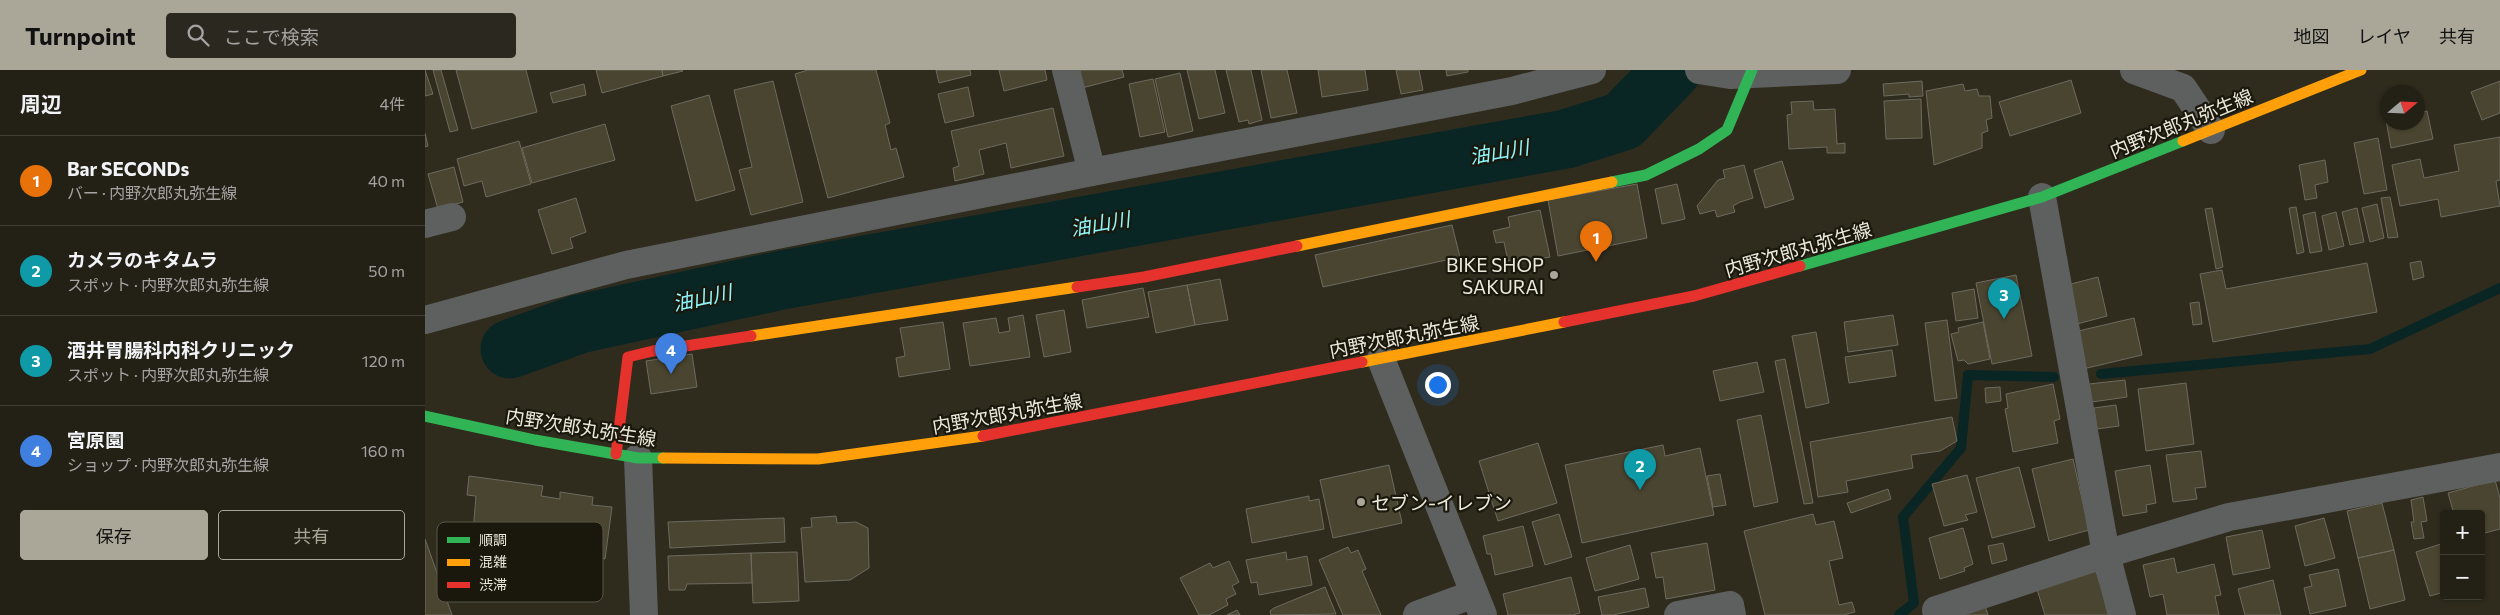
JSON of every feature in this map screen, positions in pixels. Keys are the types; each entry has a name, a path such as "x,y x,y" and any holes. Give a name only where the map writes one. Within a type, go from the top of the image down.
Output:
{"main road":[{"name":"内野次郎丸弥生線","path":"425,416 535,440 627,456 818,459 921,446 1013,431 1694,296 2042,197 2361,70"},
{"path":"627,456 627,357 1144,277 1646,175 1699,149 1727,130 1744,73"}],"street":[{"path":"1066,70 1092,172"},
{"path":"425,320 626,265 1512,91 1592,70"},
{"path":"1699,70 1744,73 1837,70"},
{"path":"2134,70 2183,88 2211,130"},
{"path":"2042,197 2106,554 2122,615"},
{"path":"425,224 452,217"},
{"path":"1381,359 1478,604 1417,615"},
{"path":"627,456 644,615"},
{"path":"1936,610 2106,554 2229,517 2500,467"},
{"path":"1678,615 1730,605 1732,615"}],"building":[{"path":"425,70 433,94 425,96"},
{"path":"433,70 441,70 458,130 450,132"},
{"path":"456,70 526,70 537,112 472,129"},
{"path":"596,70 662,70 663,76 602,93"},
{"path":"662,70 682,70 683,71 663,76"},
{"path":"808,70 876,70 890,123 885,125 891,150 896,148 904,177 828,198 795,74"},
{"path":"936,70 970,70 971,75 939,83"},
{"path":"999,70 1045,70 1047,80 1004,91"},
{"path":"1077,70 1122,70 1124,77 1082,88"},
{"path":"1187,70 1215,70 1225,113 1199,119"},
{"path":"1226,70 1251,70 1262,120 1249,124 1248,120 1239,122"},
{"path":"1261,70 1287,70 1297,113 1271,118"},
{"path":"1318,70 1365,70 1368,90 1322,97"},
{"path":"1396,70 1419,70 1423,90 1401,94"},
{"path":"1446,70 1468,70 1468,72 1447,76"},
{"path":"1180,73 1193,131 1168,137 1155,79"},
{"path":"1153,79 1165,132 1140,137 1129,84"},
{"path":"2071,80 2081,113 2010,136 1999,102"},
{"path":"773,81 803,202 751,215 739,170 752,167 734,90"},
{"path":"1922,81 1923,96 1909,97 1909,94 1884,96 1883,84"},
{"path":"2500,81 2500,113 2482,120 2471,92"},
{"path":"584,84 586,95 553,103 550,93"},
{"path":"1963,84 1965,91 1977,89 1979,96 1990,96 1992,118 1986,120 1988,131 1982,133 1982,148 1934,165 1926,91"},
{"path":"968,87 974,116 945,123 938,94"},
{"path":"709,95 735,190 696,201 671,106"},
{"path":"1921,99 1922,138 1886,139 1884,101"},
{"path":"1813,101 1814,110 1835,109 1837,144 1845,143 1845,153 1827,153 1827,147 1789,149 1787,115 1792,114 1791,102"},
{"path":"1053,108 1064,156 1011,168 1006,143 979,150 984,174 955,181 953,168 959,166 951,131"},
{"path":"2425,111 2427,111 2433,139 2391,148 2388,130 2425,130"},
{"path":"605,124 615,160 532,183 522,148"},
{"path":"425,133 428,146 425,147"},
{"path":"2500,137 2500,180 2496,181 2500,206 2441,217 2438,199 2400,206 2392,165 2420,159 2424,178 2459,171 2454,145"},
{"path":"2378,138 2387,190 2364,194 2354,143"},
{"path":"519,141 531,184 486,197 482,181 464,186 457,159"},
{"path":"2325,160 2328,182 2315,185 2317,198 2305,200 2299,165"},
{"path":"1782,161 1794,199 1765,208 1754,170"},
{"path":"1744,165 1753,198 1733,206 1735,212 1717,217 1715,210 1700,214 1697,206 1718,180 1725,178 1723,170"},
{"path":"454,167 463,202 438,209 428,174"},
{"path":"1637,184 1647,238 1558,256 1548,200"},
{"path":"1677,184 1685,219 1662,224 1655,189"},
{"path":"2390,197 2398,237 2388,238 2381,198"},
{"path":"576,198 586,232 570,238 573,248 552,254 538,210"},
{"path":"2377,204 2384,238 2370,242 2362,208"},
{"path":"2296,207 2304,252 2297,254 2289,208"},
{"path":"2212,208 2223,267 2216,269 2205,209"},
{"path":"2357,208 2364,242 2350,245 2342,212"},
{"path":"1540,210 1550,257 1522,262 1521,258 1508,261 1504,242 1496,243 1493,231 1510,227 1508,217"},
{"path":"2315,212 2322,251 2310,253 2303,215"},
{"path":"2336,212 2344,246 2329,250 2322,216"},
{"path":"1452,225 1460,257 1323,287 1315,255"},
{"path":"2421,261 2424,277 2413,280 2410,263"},
{"path":"2367,263 2377,312 2213,342 2200,274 2222,270 2226,289"},
{"path":"2016,275 2032,356 1992,364 1976,283"},
{"path":"2098,277 2107,316 2077,324 2067,285"},
{"path":"1220,279 1228,320 1195,325 1187,285"},
{"path":"1187,285 1195,325 1156,333 1148,292"},
{"path":"1143,288 1149,317 1087,328 1082,300"},
{"path":"1974,289 1978,318 1956,321 1952,293"},
{"path":"2199,302 2202,324 2193,325 2190,303"},
{"path":"1064,310 1071,352 1044,357 1036,315"},
{"path":"1023,315 1030,357 970,366 963,323 996,318 999,333 1010,331 1008,318"},
{"path":"1893,315 1898,345 1848,352 1844,322"},
{"path":"2134,318 2142,355 2083,369 2074,332"},
{"path":"1947,320 1957,398 1935,401 1925,323"},
{"path":"943,322 950,369 899,377 896,358 905,356 900,328"},
{"path":"1983,322 1990,359 1968,364 1964,360 1958,361 1951,334 1959,332 1958,328"},
{"path":"1816,332 1829,403 1806,408 1792,336"},
{"path":"1892,350 1896,376 1849,383 1845,357"},
{"path":"692,354 697,387 651,394 646,361"},
{"path":"1785,359 1813,503 1804,504 1775,361"},
{"path":"1757,362 1764,392 1720,401 1713,371"},
{"path":"2125,380 2127,397 2092,402 2089,384"},
{"path":"2186,383 2194,444 2146,451 2138,389"},
{"path":"2053,384 2060,419 2054,421 2058,443 2013,452 2005,409 2008,408 2006,394"},
{"path":"2000,387 2001,401 1986,403 1985,388"},
{"path":"2116,405 2119,426 2097,429 2094,408"},
{"path":"1761,415 1778,502 1754,507 1737,420"},
{"path":"1952,417 1957,441 1940,451 1911,455 1913,468 1846,481 1848,492 1818,497 1810,442"},
{"path":"1538,443 1557,503 1498,521 1479,461"},
{"path":"1663,445 1665,456 1700,448 1714,515 1582,543 1565,465"},
{"path":"2201,451 2206,487 2195,488 2197,499 2173,502 2166,455"},
{"path":"2073,459 2089,530 2049,541 2032,469"},
{"name":"セブン-イレブン","path":"1389,465 1402,523 1333,538 1320,480"},
{"path":"2150,465 2156,503 2146,505 2147,512 2123,516 2115,471"},
{"path":"2019,467 2035,527 1992,538 1976,478"},
{"path":"1720,474 1726,505 1713,507 1707,476"},
{"path":"1967,475 1977,512 1965,515 1968,520 1944,526 1932,484"},
{"path":"469,476 543,486 541,496 560,499 560,492 593,497 592,505 612,507 605,559 603,558 603,522 474,522 476,496 467,495"},
{"path":"2495,480 2500,498 2500,529 2485,533 2485,510 2453,510 2448,493"},
{"path":"1888,489 1891,499 1851,513 1847,503"},
{"path":"1309,496 1309,501 1319,499 1324,529 1252,543 1246,509"},
{"path":"2423,497 2427,521 2421,522 2424,538 2414,539 2411,522 2414,522 2411,500"},
{"path":"2382,503 2394,550 2358,558 2347,511"},
{"path":"1559,514 1572,557 1545,565 1532,522"},
{"path":"1813,514 1816,525 1834,521 1843,558 1829,561 1839,605 1852,602 1855,612 1843,615 1765,615 1744,531"},
{"path":"836,516 837,523 856,522 868,528 869,568 850,580 805,582 801,528 812,527 811,518"},
{"path":"784,518 785,542 670,548 668,522"},
{"path":"2324,518 2335,558 2305,566 2295,526"},
{"path":"1523,526 1533,566 1495,575 1491,554 1487,554 1483,536"},
{"path":"1963,528 1973,564 1964,568 1965,571 1940,579 1929,538"},
{"path":"2262,530 2270,568 2233,575 2226,537"},
{"path":"425,539 437,573 437,602 447,602 452,615 425,615"},
{"path":"1707,543 1715,590 1666,599 1663,577 1656,578 1651,553"},
{"path":"2003,543 2007,560 1992,564 1988,546"},
{"path":"2440,544 2440,593 2430,596 2416,552"},
{"path":"1630,545 1639,579 1595,591 1586,558"},
{"path":"1348,547 1351,553 1358,550 1366,569 1362,571 1381,615 1343,615 1319,560"},
{"path":"2394,550 2405,600 2370,609 2358,558"},
{"path":"797,552 799,601 753,603 751,553"},
{"path":"1286,552 1287,560 1307,556 1312,585 1259,595 1257,582 1251,583 1246,560"},
{"path":"751,553 752,583 687,584 685,590 669,590 668,556"},
{"path":"2174,558 2177,573 2214,564 2221,595 2215,596 2219,615 2167,615 2163,594 2150,597 2143,565"},
{"path":"1229,561 1239,582 1232,586 1236,594 1226,599 1228,605 1209,615 1199,615 1180,578 1210,563 1213,568"},
{"path":"2094,565 2110,615 2045,615 2035,583"},
{"path":"2338,569 2346,606 2310,614 2304,588 2312,586 2309,575"},
{"path":"1571,577 1580,613 1572,615 1508,615 1503,594"},
{"path":"2273,580 2281,615 2245,615 2238,589"},
{"path":"1325,587 1336,614 1271,615 1270,611 1274,608"},
{"path":"1645,588 1649,607 1613,615 1602,615 1598,597"},
{"path":"1984,602 1988,615 1953,615"},
{"path":"1237,610 1240,615 1227,615"}],"waterway":[{"name":"油山川","path":"510,349 579,324 782,280 1566,139 1623,121 1672,70"},
{"path":"2101,374 2370,349 2500,288"},
{"path":"1899,615 1914,603 1903,517 1961,448 1968,375 2054,377"}],"traffic: fast":[{"path":"1612,182 1646,175 1699,149 1727,130 1752,70"},
{"path":"1800,266 2042,197 2183,141"},
{"path":"425,416 535,440 638,458 663,458"}],"traffic: slow":[{"path":"2183,141 2361,70"},
{"path":"1297,246 1612,182"},
{"path":"751,336 1077,287"},
{"path":"1362,362 1564,322"},
{"path":"663,458 818,459 983,436"}],"traffic: jam":[{"path":"1077,287 1144,277 1297,246"},
{"path":"1564,322 1694,296 1800,266"},
{"path":"616,454 628,357 653,351 751,336"},
{"path":"983,436 1362,362"}],"place":[{"name":"Bar SECONDs","path":"1596,262"},
{"name":"BIKE SHOP SAKURAI","path":"1554,275"},
{"name":"酒井胃腸科内科クリニック","path":"2004,319"},
{"name":"宮原園","path":"671,374"},
{"name":"カメラのキタムラ","path":"1640,490"},
{"name":"セブン-イレブン","path":"1361,502"}]}
